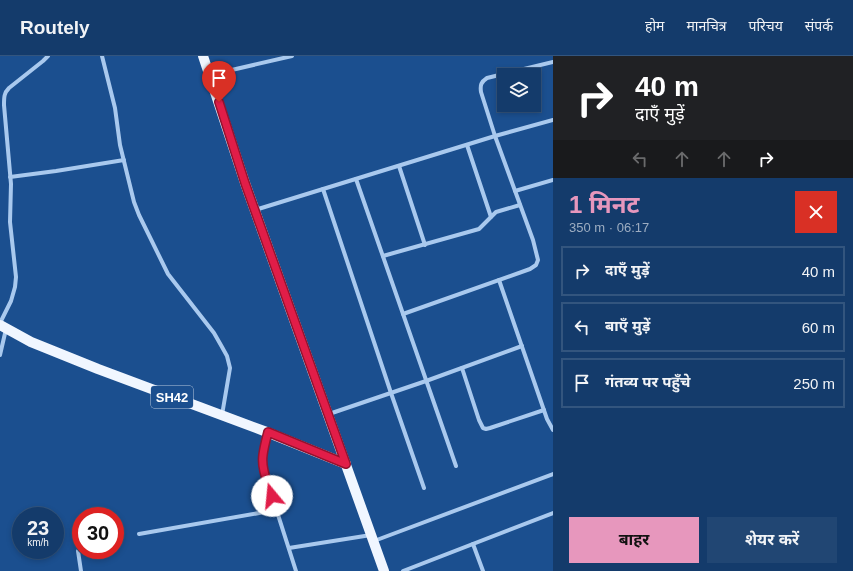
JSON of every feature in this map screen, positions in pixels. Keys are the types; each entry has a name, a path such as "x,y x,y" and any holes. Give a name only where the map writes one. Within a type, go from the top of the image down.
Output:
{"main road":[{"path":"203,56 255,210 384,571"},
{"name":"SH42","path":"2,326 31,342 98,369 268,432 346,464"}],"street":[{"path":"0,355 2,326 15,287 16,277 10,222 10,177 4,105 5,92 43,62 48,56"},
{"path":"102,56 115,108 118,133 124,160 134,202 139,215 168,274 214,333 227,356 230,368 222,415"},
{"path":"210,75 292,56"},
{"path":"403,314 530,269 536,265 538,260 533,240 495,136 480,86 482,81 487,78 553,62"},
{"path":"255,210 495,136 553,120"},
{"path":"468,145 491,216"},
{"path":"10,177 124,160"},
{"path":"399,166 425,245"},
{"path":"356,179 456,466"},
{"path":"515,191 553,180"},
{"path":"323,189 424,488"},
{"path":"383,256 479,229 496,212 520,205"},
{"path":"500,280 547,419 553,430"},
{"path":"329,414 522,346"},
{"path":"462,368 483,428 490,428 544,410"},
{"path":"268,432 263,455 264,471 296,571"},
{"path":"289,548 373,538 553,474"},
{"path":"139,534 276,510"},
{"path":"403,571 553,513"},
{"path":"473,544 483,571"},
{"path":"79,559 81,571"}],"route":[{"path":"219,102 245,183 346,464 268,432 263,462 264,471 272,496"}]}
